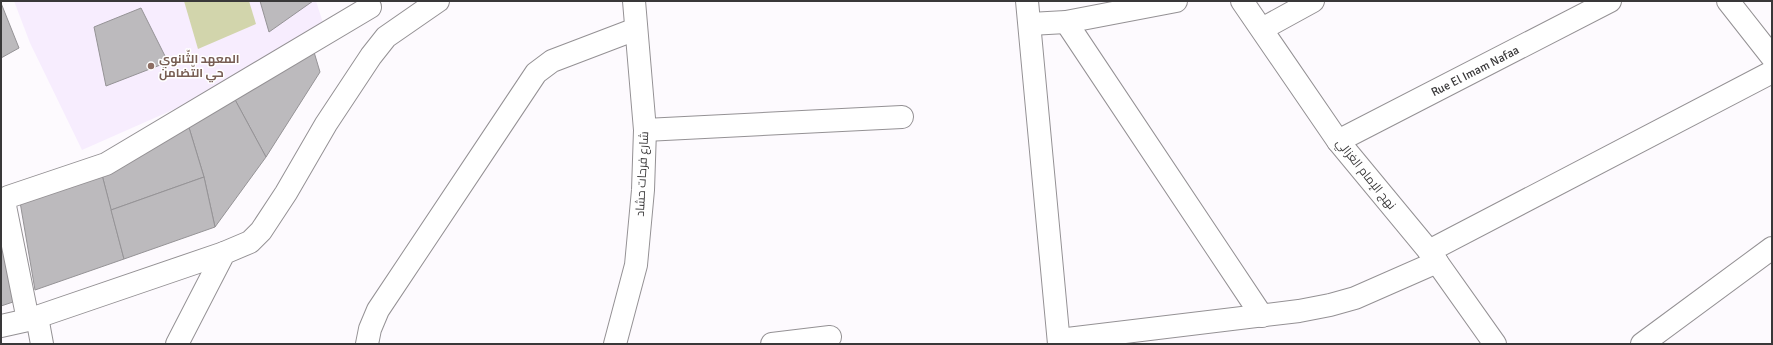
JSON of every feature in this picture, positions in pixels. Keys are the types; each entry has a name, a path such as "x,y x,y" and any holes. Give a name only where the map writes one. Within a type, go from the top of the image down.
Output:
{"street":[{"path":"1,326 32,319 224,253 250,242 261,231 359,72 386,37 438,1"},
{"name":"شارع فرحات حشاد","path":"615,344 636,265 643,190 645,130 634,1"},
{"path":"1027,1 1059,342 1262,316 1330,305 1355,298 1772,72"},
{"path":"1030,24 1066,22 1176,1"},
{"name":"نهج الإمام الغزالي","path":"1242,1 1338,141 1433,256 1495,344"},
{"path":"1262,29 1313,1"},
{"name":"Rue El Imam Nafaa","path":"1338,141 1610,1"},
{"path":"1728,1 1772,57"},
{"path":"42,344 32,319 6,206 8,197 106,164 368,4 386,37"},
{"path":"1066,22 1262,316"},
{"path":"367,344 370,329 378,310 536,74 552,61 636,29"},
{"path":"645,130 902,117"},
{"path":"1642,344 1772,248"},
{"path":"177,344 224,253"},
{"path":"772,344 830,337"}],"shaded area":[{"name":"المعهد الثّانوي حي التّضامن","path":"14,1 316,1 325,29 220,89 82,150 30,43"}],"green space":[{"path":"184,1 249,1 256,24 198,49"}],"building":[{"path":"260,1 313,1 269,32"},
{"path":"1,3 19,48 1,58"},
{"path":"141,8 168,62 106,86 94,27"},
{"path":"314,52 320,72 266,157 233,96"},
{"path":"233,96 266,157 215,227 204,177 187,121"},
{"path":"187,121 204,177 111,210 101,171"},
{"path":"101,171 124,259 35,290 19,196"},
{"path":"204,177 215,227 124,259 111,210"},
{"path":"1,208 19,300 1,306"}],"place":[{"name":"المعهد الثّانوي حي التّضامن","path":"151,66"}]}
